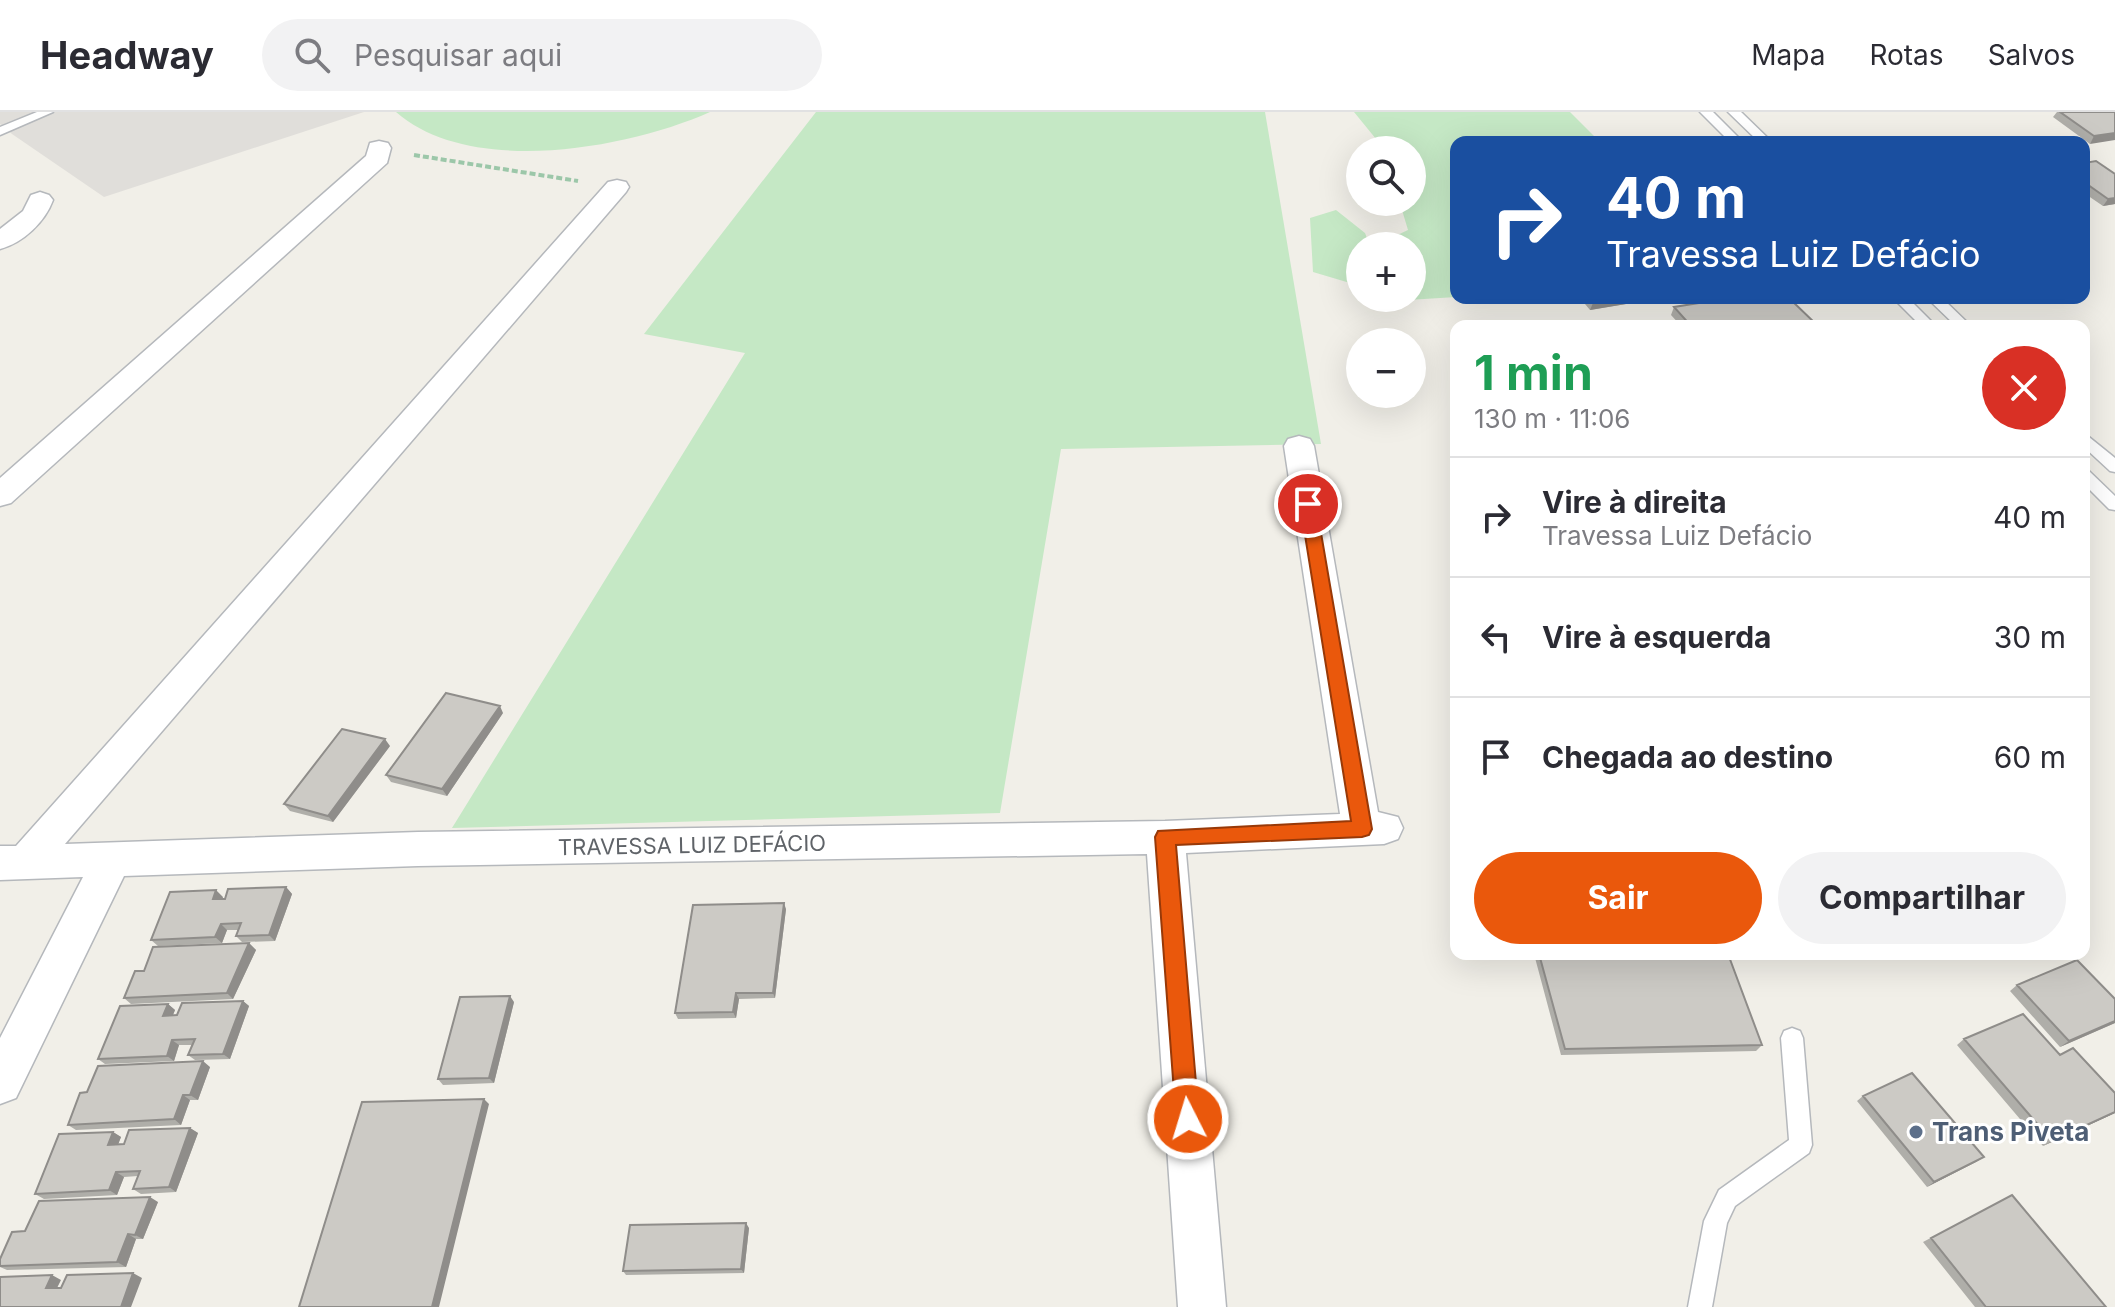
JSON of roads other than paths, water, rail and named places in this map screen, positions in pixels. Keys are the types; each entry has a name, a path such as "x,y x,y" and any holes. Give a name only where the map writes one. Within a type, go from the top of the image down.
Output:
{"street":[{"path":"0,495 378,153"},
{"path":"12,863 617,187"},
{"path":"0,241 35,215 40,200"},
{"name":"TRAVESSA LUIZ DEFÁCIO","path":"12,863 418,849 1165,837 1373,829 1299,446"},
{"path":"1165,837 1202,1307"},
{"path":"0,1083 112,860"}],"lane":[{"path":"0,131 47,112"},
{"path":"1706,112 1731,136"},
{"path":"1734,112 1760,136"},
{"path":"1906,304 1923,320"},
{"path":"1940,304 1958,320"},
{"path":"2090,444 2115,467"},
{"path":"2090,481 2115,505"},
{"path":"1700,1307 1716,1221 1727,1198 1801,1145 1792,1038"}],"place":[{"name":"Trans Piveta","path":"1916,1132"}]}
